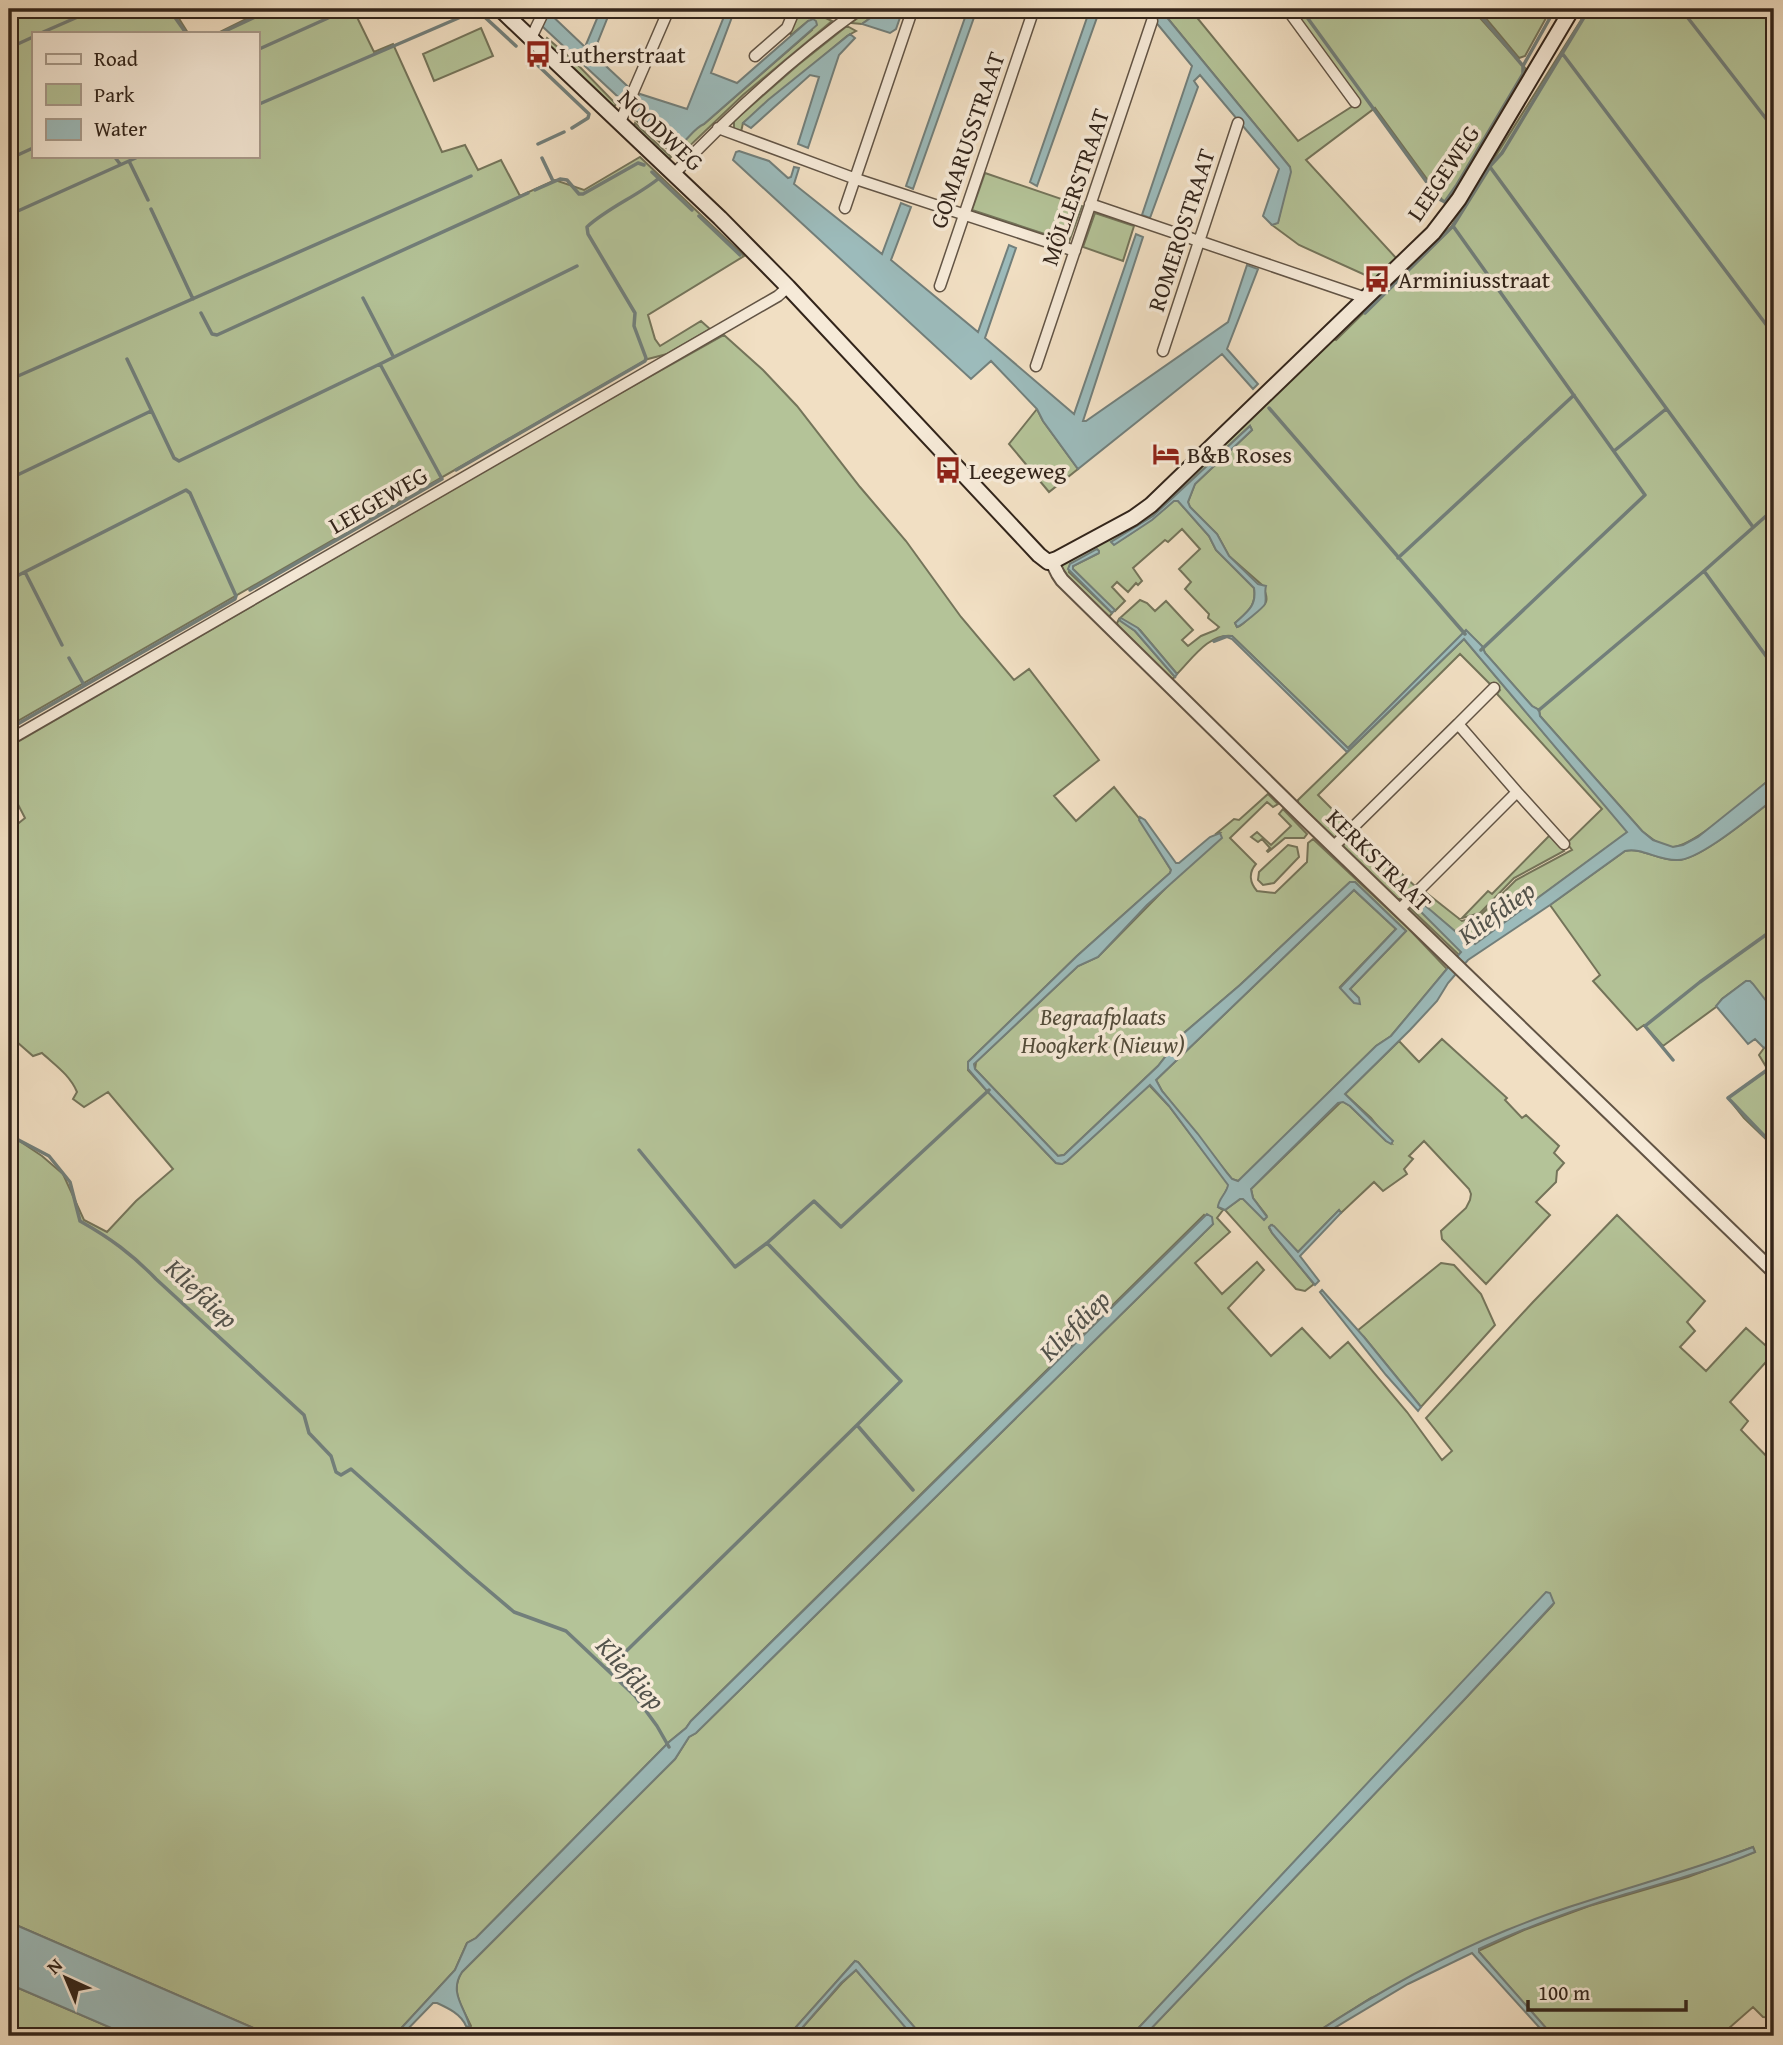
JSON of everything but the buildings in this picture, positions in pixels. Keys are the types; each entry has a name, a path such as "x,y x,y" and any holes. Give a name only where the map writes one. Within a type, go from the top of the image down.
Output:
{"main road":[{"name":"NOODWEG","path":"500,9 533,34 623,117 674,174 788,286"},
{"name":"LEEGEWEG","path":"1052,562 1152,505 1433,233 1451,211 1572,9"},
{"path":"788,286 1039,555 1052,562"}],"street":[{"path":"533,34 545,9"},
{"path":"623,117 669,9"},
{"path":"755,57 787,28 795,9"},
{"path":"674,174 718,128 860,9"},
{"name":"GOMARUSSTRAAT","path":"940,286 1034,9"},
{"path":"1287,9 1355,102"},
{"path":"845,208 912,11"},
{"name":"MÖLLERSTRAAT","path":"1036,366 1152,21"},
{"name":"ROMEROSTRAAT","path":"1163,351 1238,123"},
{"path":"718,128 856,178 1075,251"},
{"path":"1090,204 1366,298"},
{"name":"LEEGEWEG","path":"9,740 778,296 788,286"},
{"name":"KERKSTRAAT","path":"1052,562 1062,580 1774,1272"},
{"path":"1334,846 1494,688"},
{"path":"1458,724 1564,844"},
{"path":"1400,909 1517,792"}],"green space":[{"path":"9,9 173,9 187,32 32,32 32,158 259,158 259,32 220,32 266,9 353,9 374,52 393,44 442,152 465,145 478,170 501,160 520,196 555,180 584,190 640,157 744,256 648,315 655,339 660,346 701,321 710,329 667,354 648,359 9,726"},
{"path":"799,9 807,9 832,21 743,95 677,158 631,116 635,111 674,149 812,30 808,21 791,35 789,31"},
{"path":"870,9 883,9 862,24 851,23"},
{"path":"1160,9 1190,9 1298,141 1359,102 1292,9 1472,9 1526,69 1446,205 1375,108 1306,160 1397,259 1374,279 1299,245 1272,225 1278,222 1290,167"},
{"path":"1478,9 1551,9 1525,56 1519,58"},
{"path":"1588,9 1774,9 1774,776 1708,829 1681,845 1663,845 1642,831 1540,716 1539,710 1532,706 1485,653 1482,646 1466,631 1348,748 1232,636 1224,636 1208,643 1177,674 1140,630 1120,618 1140,600 1155,611 1166,601 1193,630 1182,640 1188,646 1219,627 1208,618 1209,614 1185,589 1191,582 1179,569 1200,549 1182,529 1133,568 1142,581 1138,585 1136,583 1128,592 1117,582 1112,587 1125,601 1115,611 1073,569 1073,566 1099,553 1070,564 1069,572 1112,613 1109,617 1062,572 1064,561 1133,523 1332,338 1336,340 1451,227","holes":["1250,426 1252,430 1195,484 1188,502 1217,534 1229,556 1262,585 1265,592 1265,604 1237,627 1235,623 1247,612 1254,600 1254,588 1216,550 1209,536 1178,501 1174,500 1138,529 1114,544 1112,542 1153,516"]},
{"path":"847,26 856,31 743,123 741,132 734,129 734,121"},
{"path":"481,28 493,56 434,81 423,54"},
{"path":"547,38 616,104 613,108 544,44"},
{"path":"635,123 671,157 669,159 633,128"},
{"path":"985,173 1082,206 1069,242 972,210"},
{"path":"1095,213 1134,226 1123,261 1083,247"},
{"path":"724,335 763,370 797,406 906,541 961,617 1014,680 1029,669 1099,760 1054,796 1076,821 1114,787 1139,818 1171,870 1077,956 968,1062 968,1070 1056,1163 1067,1161 1149,1085 1169,1106 1229,1185 1218,1207 1223,1210 1217,1218 1230,1232 1195,1263 1222,1294 1257,1262 1264,1270 1228,1308 1271,1356 1302,1328 1330,1358 1348,1342 1407,1412 1442,1460 1452,1451 1426,1418 1617,1215 1705,1301 1687,1322 1695,1331 1680,1347 1706,1371 1746,1328 1774,1353 1730,1402 1748,1421 1741,1430 1774,1464 1774,2018 1763,2017 1753,2007 1720,2036 1553,2036 1478,1951 1524,1930 1589,1906 1688,1877 1755,1852 1753,1847 1553,1913 1371,1998 1311,2036 1144,2036 1552,1606 1554,1603 1546,1593 1131,2036 922,2036 855,1961 788,2036 465,2036 471,2026 457,1993 458,1979 462,1972 675,1759 689,1737 1213,1224 1204,1215 669,1742 476,1938 467,1943 455,1970 394,2036 272,2036 9,1922 9,1134 63,1174 84,1220 107,1232 136,1201 173,1169 108,1092 84,1107 73,1099 77,1092 62,1071 42,1053 33,1056 9,1035 9,831 25,818 9,787 9,747"},
{"path":"1037,409 1078,469 1049,492 1009,444"},
{"path":"1119,619 1135,631 1175,677 1172,679 1118,627"},
{"path":"1464,639 1628,832 1475,944 1463,938 1421,903 1462,951 1459,955 1409,905 1424,891 1462,921 1480,916 1516,880 1572,850 1567,843 1602,809 1497,694 1500,690 1493,683 1490,684 1460,654 1318,795 1349,826 1336,838 1332,838 1298,804 1298,800"},
{"name":"Begraafplaats Hoogkerk (Nieuw)","path":"1268,794 1278,804 1273,807 1267,802 1230,838 1256,864 1251,878 1257,891 1275,893 1307,862 1308,843 1313,839 1408,928 1447,969 1391,1036 1376,1046 1241,1179 1232,1179 1156,1080 1354,890 1396,929 1340,987 1359,998 1350,989 1406,931 1355,882 1350,882 1240,985 1184,1033 1158,1066 1064,1155 1058,1156 975,1069 976,1062 1078,966 1098,957 1220,833 1217,833 1234,819 1239,820"},
{"path":"1774,799 1774,1011 1746,981 1663,1046 1644,1025 1637,1030 1593,981 1600,975 1550,905 1625,851 1638,851 1671,860 1688,858 1699,853"},
{"path":"1283,809 1307,834 1304,838 1285,838 1268,852 1270,848 1262,839 1258,842 1251,837 1257,832 1271,845 1291,826 1279,814"},
{"path":"1355,831 1416,887 1404,899 1395,899 1343,848 1344,842"},
{"path":"1550,835 1564,851 1514,878 1480,913 1462,918 1488,891 1492,894"},
{"path":"1288,845 1297,847 1299,857 1274,883 1263,885 1258,880 1259,872"},
{"path":"1442,1039 1507,1098 1505,1100 1522,1118 1526,1115 1559,1146 1554,1153 1564,1163 1557,1171 1556,1182 1536,1202 1550,1215 1486,1284 1442,1239 1441,1231 1466,1208 1471,1194 1424,1141 1409,1156 1413,1159 1404,1169 1407,1174 1383,1191 1374,1182 1341,1213 1339,1210 1298,1252 1272,1225 1269,1228 1314,1284 1305,1291 1296,1289 1225,1210 1243,1199 1267,1216 1253,1198 1251,1189 1342,1101 1391,1143 1371,1118 1345,1094 1399,1041 1419,1062"},
{"path":"1774,1044 1774,1147 1728,1098 1768,1070 1759,1055 1764,1048"},
{"path":"1441,1263 1454,1265 1481,1294 1495,1325 1421,1407 1357,1331"},
{"path":"856,1970 914,2036 795,2036 842,1983"},
{"path":"9,1984 130,2036 9,2036"}],"water":[{"path":"526,9 545,9 585,47 601,9 611,9 593,54 638,96 640,94 687,109 727,9 735,9 711,73 737,83 808,21 813,19 817,25 674,149"},
{"path":"883,9 903,9 896,29 890,33 862,24"},
{"path":"968,9 977,9 913,189 906,186"},
{"path":"1090,9 1100,9 1037,186 1030,182"},
{"path":"1145,9 1160,9 1290,167 1278,223 1272,225 1263,216 1279,169 1200,75 1194,81 1198,87 1150,218 1142,215 1192,66"},
{"path":"850,34 855,38 839,55 808,148 798,144 819,77 810,75 751,128 743,123 768,100"},
{"path":"739,151 769,161 788,178 791,177 794,167 799,168 794,184 882,254 901,203 911,207 891,260 978,332 1009,245 1016,248 985,338 1074,414 1136,234 1143,237 1083,421 1228,322 1247,265 1258,269 1227,349 1258,384 1253,389 1222,354 1078,469 1037,409 991,361 971,379 733,160"},
{"path":"1250,426 1252,430 1195,484 1188,502 1217,534 1229,556 1258,584 1266,586 1265,604 1237,627 1235,623 1247,612 1254,600 1254,588 1216,550 1209,536 1178,501 1174,501 1152,520 1114,545 1111,542 1153,516"},
{"path":"1097,549 1099,553 1073,566 1073,569 1115,610 1112,613 1068,569 1070,564"},
{"path":"1121,618 1138,628 1177,674 1175,677 1135,631 1119,620"},
{"path":"1466,630 1532,706 1539,710 1540,716 1642,831 1653,840 1673,847 1683,845 1698,837 1774,776 1774,799 1727,835 1688,858 1671,860 1638,851 1625,851 1468,960 1437,1001 1345,1094 1393,1141 1391,1144 1350,1106 1343,1102 1338,1103 1251,1189 1253,1198 1267,1217 1264,1220 1243,1199 1225,1210 1218,1207 1228,1185 1150,1085 1067,1161 1056,1163 987,1091 968,1069 968,1062 1077,956 1170,873 1171,870 1139,820 1140,817 1176,863 1210,837 1220,833 1222,838 1147,905 1098,957 1078,966 974,1064 975,1069 1058,1156 1064,1155 1158,1066 1184,1033 1240,985 1350,882 1355,882 1406,931 1350,989 1359,998 1360,1004 1354,1003 1340,988 1396,929 1354,890 1156,1080 1227,1173 1238,1181 1376,1046 1391,1036 1461,952 1417,908 1418,904 1421,902 1463,938 1475,944 1627,832 1464,639 1347,752 1232,639 1227,637 1213,641 1224,636 1232,636 1348,748"},
{"path":"1746,981 1753,984 1774,1011 1774,1044 1764,1048 1755,1039 1748,1044 1716,1006"},
{"path":"1339,1210 1341,1213 1300,1256 1319,1281 1315,1285 1269,1227 1274,1226 1298,1252"},
{"path":"1207,1214 1212,1217 1213,1224 689,1737 675,1759 462,1972 458,1980 457,1994 470,2028 454,2012 433,2003 401,2036 394,2036 455,1970 467,1943 476,1938 669,1742"},
{"path":"1322,1290 1421,1407 1418,1411 1320,1292"},
{"path":"1546,1592 1550,1593 1554,1603 1463,1701 1144,2036 1131,2036"},
{"path":"1753,1847 1755,1852 1707,1870 1570,1912 1479,1949 1553,2036 1547,2036 1472,1953 1408,1984 1321,2036 1311,2036 1406,1978 1481,1941 1568,1907"},
{"path":"9,1922 272,2036 130,2036 9,1984"},
{"path":"855,1961 922,2036 911,2034 856,1970 841,1983 795,2036 788,2036"}],"waterway":[{"path":"43,32 96,9"},
{"path":"169,9 185,32"},
{"path":"223,32 272,9"},
{"path":"259,49 348,9"},
{"path":"476,9 516,46"},
{"path":"1301,9 1439,199 1445,202 1523,74 1523,66 1555,9"},
{"path":"1475,9 1523,66"},
{"path":"1365,313 1453,226 1491,165 1502,153 1589,9"},
{"path":"1681,9 1774,129"},
{"path":"259,104 477,10"},
{"path":"9,48 32,37"},
{"path":"1562,53 1774,335"},
{"path":"527,55 589,114 588,118 572,128"},
{"path":"538,144 564,132"},
{"path":"9,159 32,148"},
{"path":"116,158 120,164"},
{"path":"9,215 136,158"},
{"path":"542,158 553,181"},
{"path":"129,161 148,200"},
{"path":"535,190 560,179 567,180 579,194 583,194 638,163 644,165"},
{"path":"1490,167 1753,527"},
{"path":"652,172 692,210"},
{"path":"9,380 471,176"},
{"path":"456,470 645,361 634,326 635,313 588,234 587,227 658,179"},
{"path":"201,313 212,334 217,335 528,193"},
{"path":"151,209 193,299"},
{"path":"699,216 740,255"},
{"path":"1453,226 1645,495 1481,650"},
{"path":"127,359 174,458 179,461 577,266"},
{"path":"363,298 393,356"},
{"path":"250,590 442,479 380,364"},
{"path":"1398,558 1574,395"},
{"path":"1269,408 1465,634"},
{"path":"1614,451 1666,409"},
{"path":"9,479 151,411"},
{"path":"9,580 186,490 190,493 236,596 9,729"},
{"path":"1539,710 1774,509"},
{"path":"1704,571 1774,667"},
{"path":"25,572 62,645"},
{"path":"69,658 84,685"},
{"path":"1673,1060 1645,1026 1700,982 1774,929"},
{"path":"1774,1065 1728,1098 1774,1146"},
{"path":"639,1150 735,1267 814,1201 841,1227 989,1090"},
{"name":"Kliefdiep","path":"9,1135 49,1156 70,1182 80,1221 111,1240 138,1262 304,1415 309,1433 331,1456 336,1472 341,1475 351,1469 514,1612 566,1631 635,1696 669,1747"},
{"path":"767,1243 901,1381 857,1425 913,1490"},
{"path":"608,1669 857,1425"}],"place":[{"name":"Lutherstraat","path":"538,54"},
{"name":"Arminiusstraat","path":"1377,279"},
{"name":"B&B Roses","path":"1166,454"},
{"name":"Leegeweg","path":"948,470"}]}
